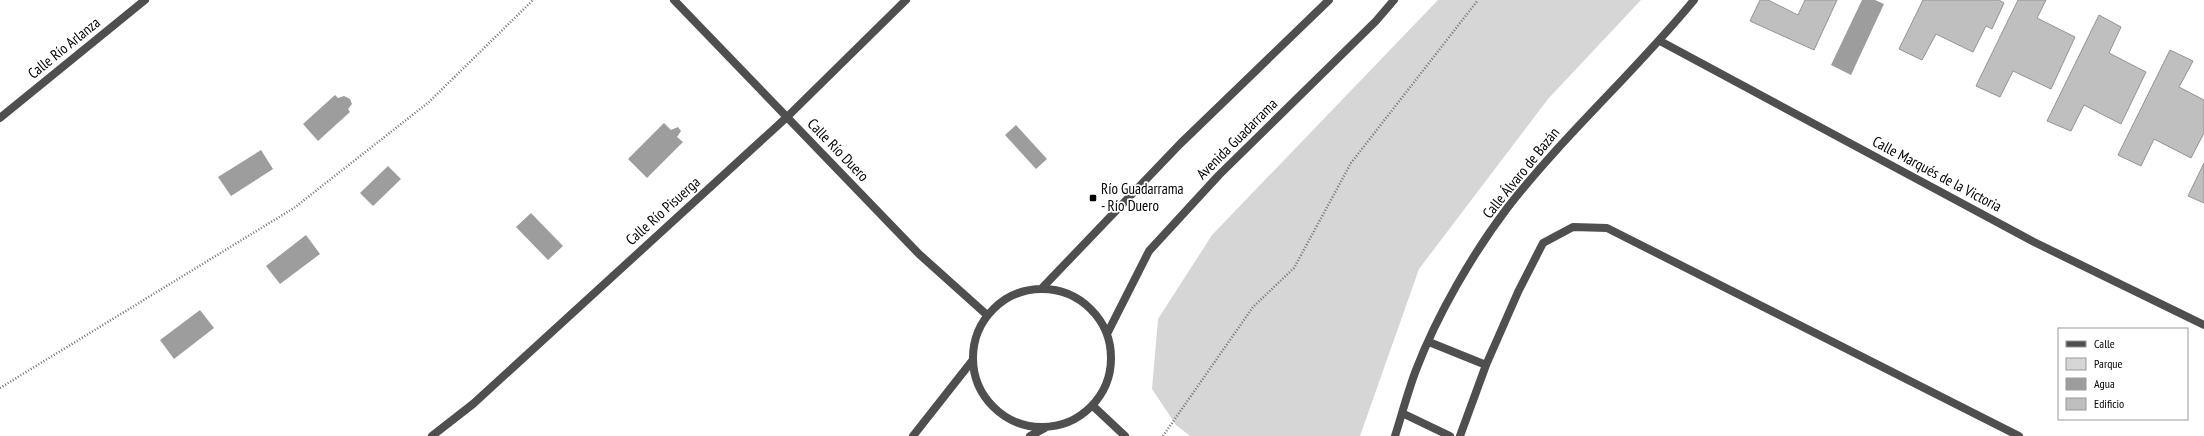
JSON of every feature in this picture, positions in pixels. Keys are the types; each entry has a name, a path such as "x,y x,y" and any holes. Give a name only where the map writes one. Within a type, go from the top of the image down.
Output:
{"street":[{"name":"Calle Río Arlanza","path":"0,118 145,0"},
{"name":"Calle Río Duero","path":"674,0 919,254 987,315"},
{"name":"Calle Río Pisuerga","path":"432,436 473,404 787,117 906,0"},
{"path":"1042,288 1180,144 1329,0"},
{"name":"Avenida Guadarrama","path":"1107,334 1149,251 1220,175 1376,21 1394,0"},
{"name":"Calle Álvaro de Bazán","path":"1395,436 1416,370 1458,282 1508,208 1574,129 1660,41 1694,0"},
{"name":"Calle Marqués de la Victoria","path":"1660,41 2034,242 2204,325"},
{"path":"1460,436 1486,365 1518,292 1543,243 1573,227 1607,228 2019,436"},
{"path":"1030,436 1046,428 1069,422 1079,417 1093,406 1104,390 1110,372 1111,352 1107,334 1097,315 1082,300 1063,291 1042,288 1021,292 1002,300 987,315 976,336 972,361 976,382 987,402 1004,416 1024,426 1046,428"},
{"path":"1429,342 1486,365"},
{"path":"913,436 972,361"},
{"path":"1093,406 1125,436"},
{"path":"1402,413 1450,436"}],"path":[{"path":"0,388 294,208 429,102 533,0"},
{"path":"1163,436 1253,307 1294,268 1351,163 1478,0"}],"green space":[{"path":"1438,0 1641,0 1548,99 1419,269 1360,436 1190,436 1176,425 1152,389 1158,319 1212,235"}],"water":[{"path":"1862,0 1875,0 1884,4 1851,75 1831,65"},
{"path":"335,95 338,98 344,96 350,99 352,104 348,109 350,112 318,141 303,124"},
{"path":"664,123 671,130 678,127 681,131 677,137 683,142 647,178 628,159"},
{"path":"1016,125 1047,159 1036,169 1005,135"},
{"path":"261,150 273,169 231,196 218,177"},
{"path":"388,166 401,179 373,206 360,193"},
{"path":"531,213 563,246 548,260 516,227"},
{"path":"306,235 320,254 280,284 266,266"},
{"path":"200,310 214,328 174,359 160,340"}],"building":[{"path":"1760,0 1768,0 1798,15 1805,0 1837,0 1814,50 1750,21"},
{"path":"1923,0 1999,0 2004,3 1992,29 1986,26 1973,52 1936,34 1922,60 1899,49"},
{"path":"2018,0 2046,0 2037,18 2075,37 2051,89 2013,71 2000,97 1976,86"},
{"path":"2099,15 2121,27 2109,53 2146,72 2121,124 2084,105 2071,131 2047,121"},
{"path":"2170,50 2193,61 2179,87 2204,100 2204,133 2191,158 2154,139 2141,166 2118,155"},
{"path":"2204,163 2204,203 2188,196"}],"place":[{"name":"Río Guadarrama - Río Duero","path":"1093,198"}]}
